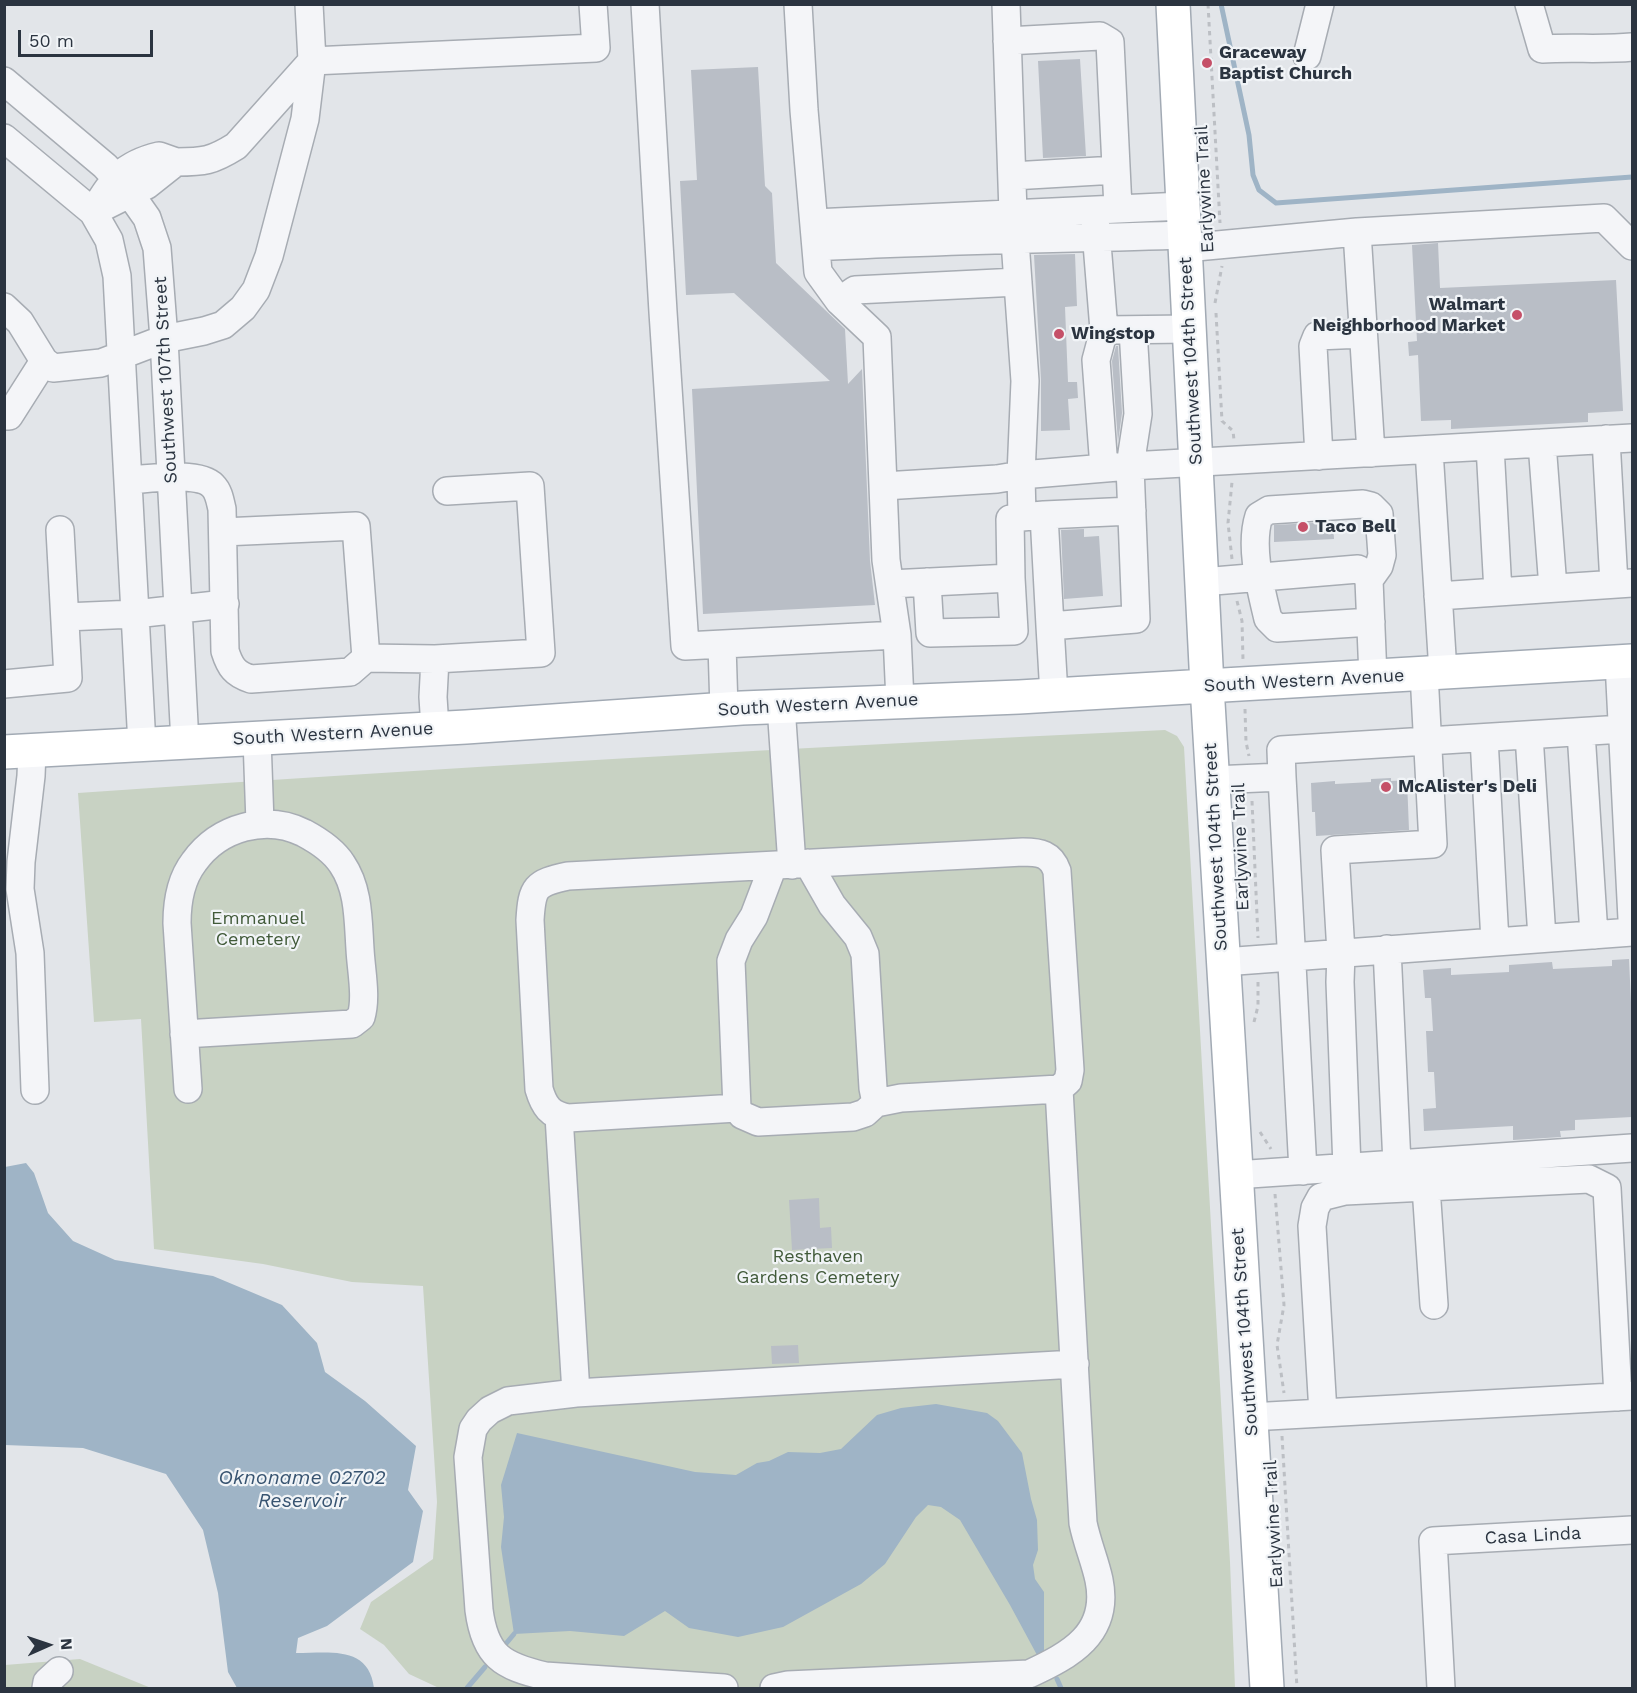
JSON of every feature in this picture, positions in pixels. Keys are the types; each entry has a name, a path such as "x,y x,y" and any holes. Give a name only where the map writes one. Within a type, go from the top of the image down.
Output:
{"main road":[{"name":"Southwest 104th Street","path":"1173,4 1196,463 1231,580 1207,686 1267,1689"},
{"name":"South Western Avenue","path":"18,752 724,709 1054,695 1626,661"}],"street":[{"path":"4,308 20,322 44,361 53,368 101,363 164,339 223,325 243,308 256,290 269,256 298,149 312,61 309,4"},
{"path":"93,212 123,186 147,185 176,162 203,162 221,156 236,146 312,61 596,48 593,4"},
{"path":"645,4 685,646 897,635"},
{"path":"798,4 818,272 840,301 877,337 886,560 897,635 900,701"},
{"path":"1006,4 1013,213 1025,381 1021,475 1033,516 1050,626 1054,695"},
{"path":"1307,56 1320,4"},
{"path":"1529,4 1542,49 1632,47"},
{"path":"1007,41 1100,36 1110,42 1116,170 1097,238 1104,330 1096,360 1117,467 1132,511 1136,619 1050,626"},
{"name":"Southwest 107th Street","path":"4,81 105,166 147,218 157,248 164,339 185,743"},
{"path":"4,138 93,212 109,240 117,276 142,745"},
{"path":"1012,176 1116,170"},
{"path":"815,235 1013,213 1106,209 1184,230 1222,246 1357,232 1604,218 1632,246"},
{"path":"815,235 1015,240 1097,238 1184,230"},
{"path":"1357,232 1371,453"},
{"path":"840,301 855,290 1018,282"},
{"path":"1104,330 1189,329"},
{"path":"1117,467 1138,414 1133,330"},
{"path":"1319,456 1313,346 1317,336 1363,334"},
{"path":"4,416 9,416 44,361"},
{"path":"884,486 997,479 1117,467 1632,438"},
{"path":"1438,596 1623,583 1606,440"},
{"path":"1542,443 1553,588"},
{"path":"1490,446 1498,592"},
{"path":"1347,1168 1340,982 1341,953 1335,850 1433,844 1427,742 1438,596 1429,450"},
{"path":"128,480 193,477 213,486 218,494 222,509 225,651 230,667 242,676 251,679 350,672 366,658 435,659 541,653 531,486 447,491"},
{"path":"1231,580 1255,530 1259,516 1263,512 1363,504 1371,506 1379,514 1382,555 1379,566 1369,580"},
{"path":"927,582 930,633 1014,631 1010,519 1132,511"},
{"path":"223,532 356,526 366,658"},
{"path":"4,684 68,678 60,530"},
{"path":"1231,580 1358,569 1365,573 1369,580 1373,677"},
{"path":"890,584 1011,578"},
{"path":"1231,580 1277,628 1371,622"},
{"path":"64,617 135,614 225,604"},
{"path":"722,645 724,709"},
{"path":"435,659 433,697 435,728"},
{"path":"1626,661 1623,729 1632,919"},
{"path":"737,1108 568,1118 552,1113 546,1107 539,1089 530,920 536,888 543,882 568,876 791,865 1023,852 1048,856 1054,863 1058,881 1070,1070 1068,1081 1059,1089 901,1098 876,1103 865,1113 852,1116 759,1122 742,1115 737,1108 731,961 739,940 754,916 791,865 781,706"},
{"path":"1303,1171 1290,957 1281,750 1623,729"},
{"path":"1581,732 1594,935"},
{"path":"1529,735 1542,938"},
{"path":"257,738 260,823"},
{"path":"1484,738 1496,942"},
{"path":"18,752 31,776 21,862 21,889 30,953 35,1090"},
{"path":"1213,780 1282,777"},
{"path":"184,1034 352,1024 361,1017 363,998 357,906 350,878 332,851 316,839 285,826 260,823 238,829 208,847 192,863 182,886 177,909 177,923 184,1034 188,1089"},
{"path":"791,865 832,905 858,937 865,954 873,1088 876,1103"},
{"path":"1223,962 1632,932"},
{"path":"1387,950 1397,1164"},
{"path":"774,1689 788,1685 1011,1682 1056,1662 1078,1647 1095,1626 1100,1611 1099,1581 1083,1523 1059,1089"},
{"path":"559,1116 576,1393"},
{"path":"1235,1175 1632,1148"},
{"path":"1250,1417 1284,1415 1323,1413 1625,1396 1622,1284 1607,1188 1589,1179 1345,1191 1321,1197 1315,1208 1311,1226 1323,1413"},
{"path":"1426,1187 1434,1305"},
{"path":"724,1689 545,1676 526,1672 495,1653 481,1626 468,1456 473,1429 479,1420 490,1410 508,1401 576,1393 1076,1364"},
{"name":"Casa Linda","path":"1441,1689 1433,1541 1632,1530"}],"path":[{"name":"Earlywine Trail","path":"1208,4 1222,246 1222,271 1215,302 1222,421 1233,431 1228,522 1231,580 1242,621 1246,742 1251,779 1258,1006 1253,1023"},
{"name":"Earlywine Trail","path":"1257,1127 1274,1154 1284,1305 1278,1344 1278,1361 1284,1386 1282,1434 1297,1689"}],"green space":[{"name":"Resthaven Gardens Cemetery","path":"1165,730 1177,736 1184,747 1230,1562 1235,1688 439,1688 409,1674 384,1645 360,1629 371,1602 433,1559 437,1502 423,1286 352,1282 263,1264 154,1249 141,1019 94,1022 78,793 622,758"},
{"path":"80,1659 151,1688 5,1688 5,1665"}],"water":[{"name":"Oknoname 02702 Reservoir","path":"26,1163 34,1173 48,1213 73,1241 115,1260 213,1276 282,1305 317,1343 325,1372 365,1401 416,1446 408,1490 423,1511 413,1562 327,1626 298,1638 296,1653 346,1654 356,1658 371,1674 374,1688 237,1688 228,1672 218,1593 203,1530 166,1474 83,1448 5,1445 5,1167"},
{"path":"936,1404 987,1413 998,1421 1022,1453 1037,1520 1038,1550 1033,1565 1035,1579 1044,1592 1044,1655 1037,1655 960,1520 941,1507 928,1505 916,1517 885,1564 861,1584 783,1627 738,1637 689,1628 665,1611 624,1636 570,1631 514,1634 501,1547 504,1517 501,1485 517,1433 695,1472 736,1475 757,1463 769,1461 788,1452 820,1453 841,1449 877,1415 901,1408"}],"building":[{"path":"1080,59 1086,156 1043,158 1038,61"},
{"path":"758,67 765,186 772,193 776,263 845,329 848,384 862,369 870,561 875,605 703,614 692,389 830,381 734,293 686,295 680,181 697,180 691,70"},
{"name":"Walmart Neighborhood Market","path":"1438,243 1440,288 1616,280 1623,411 1588,413 1588,422 1451,429 1451,420 1421,421 1418,355 1409,356 1408,342 1417,341 1412,245"},
{"path":"1075,254 1077,306 1065,307 1068,382 1077,382 1078,398 1068,399 1070,430 1041,431 1041,380 1034,255"},
{"path":"1116,346 1118,346 1122,413 1118,442 1112,361"},
{"name":"Taco Bell","path":"1333,522 1334,539 1274,542 1274,525"},
{"path":"1084,529 1084,537 1099,536 1103,596 1064,599 1061,530"},
{"path":"1391,778 1391,781 1407,780 1409,830 1316,836 1311,783 1371,782 1371,779"},
{"path":"1629,959 1632,1117 1575,1120 1575,1130 1560,1131 1561,1137 1513,1140 1513,1126 1424,1131 1423,1109 1436,1108 1434,1072 1428,1072 1426,1031 1433,1031 1431,998 1425,998 1423,970 1451,968 1451,975 1509,972 1509,965 1552,962 1553,969 1612,966 1612,960"},
{"path":"819,1198 820,1228 831,1227 832,1248 792,1250 789,1200"},
{"path":"798,1345 799,1363 772,1364 771,1346"}],"waterway":[{"path":"1221,4 1249,135 1253,175 1259,190 1276,203 1632,177"},
{"path":"504,1646 514,1634"},
{"path":"467,1688 485,1667"},
{"path":"1057,1679 1061,1688"}],"place":[{"name":"Graceway Baptist Church","path":"1207,63"},
{"name":"Walmart Neighborhood Market","path":"1517,315"},
{"name":"Wingstop","path":"1059,334"},
{"name":"Taco Bell","path":"1303,527"},
{"name":"McAlister's Deli","path":"1386,787"}],"park label":[{"name":"Emmanuel Cemetery","path":"258,929"}]}
